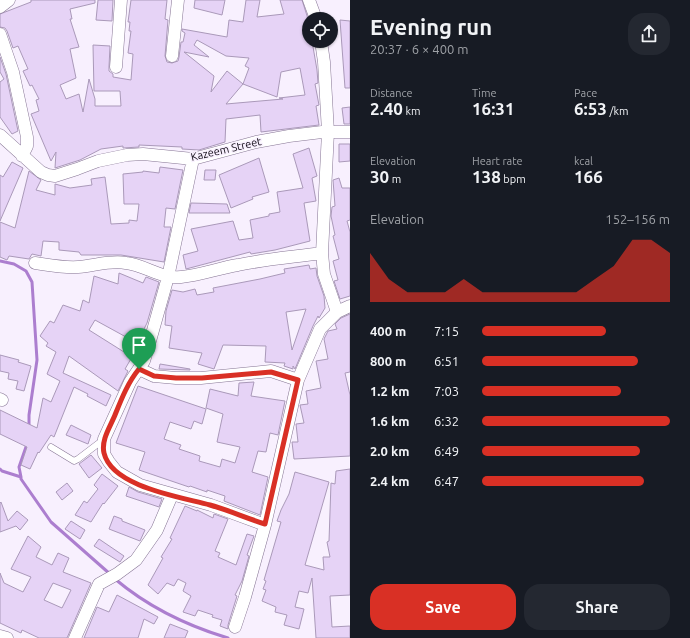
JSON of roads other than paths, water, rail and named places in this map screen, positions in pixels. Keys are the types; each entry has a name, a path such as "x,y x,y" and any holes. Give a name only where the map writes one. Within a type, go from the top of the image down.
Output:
{"street":[{"path":"0,7 9,0"},
{"path":"116,67 121,0"},
{"path":"172,56 178,0"},
{"path":"309,0 313,12"},
{"path":"0,34 13,72 27,137 26,146 22,156"},
{"path":"322,48 328,132 322,253 324,274 337,312"},
{"name":"Kazeem Street","path":"0,135 41,172 55,176 98,161 127,155 143,154 193,159 256,142 289,136 328,132 350,132"},
{"path":"193,159 168,277 148,348 139,369 130,382 104,439 104,454 117,472 140,485 211,505 265,524"},
{"path":"35,263 79,267 114,262 127,263 168,277 181,277 258,261 322,253"},
{"path":"236,627 265,524 298,380 320,329 337,312 350,306"},
{"path":"139,369 154,376 176,378 202,378 271,372 298,380"},
{"path":"75,638 99,584 117,574 136,560 150,542 164,517 172,495"},
{"path":"0,636 7,638"}],"lane":[{"path":"51,447 74,461 104,439"}],"waterway":[{"path":"0,261 14,264 26,271 32,282 37,360 29,415 29,427"},
{"path":"21,477 19,467 27,444"},
{"path":"0,469 21,477 51,522 110,574"},
{"path":"115,579 127,589 168,614 198,628 228,638"}]}
